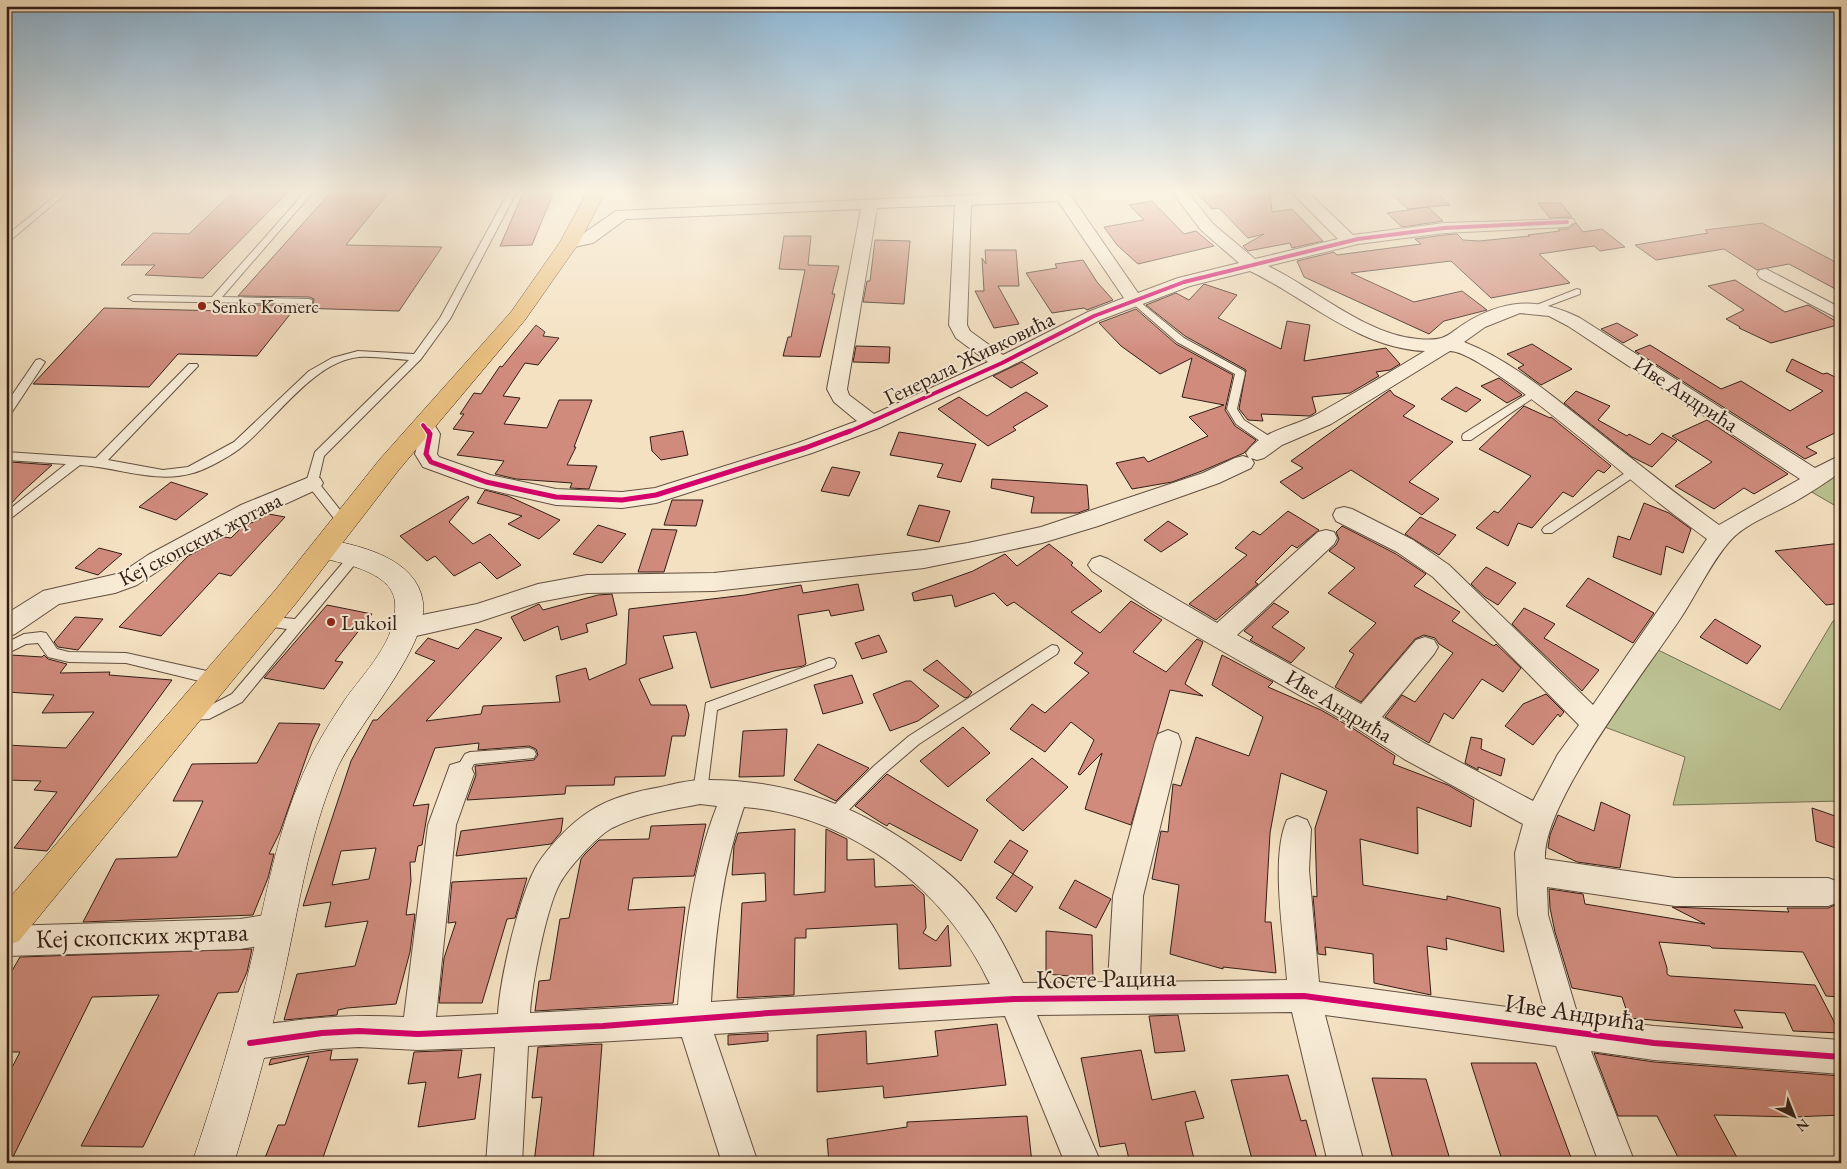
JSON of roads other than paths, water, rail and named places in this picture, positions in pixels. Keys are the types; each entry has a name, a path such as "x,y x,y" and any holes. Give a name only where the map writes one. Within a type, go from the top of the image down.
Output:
{"main road":[{"path":"324,549 423,425 518,316 567,246"},
{"name":"Кеј скопских жртава","path":"6,929 324,549"}],"street":[{"name":"Генерала Живковића","path":"862,246 837,389 841,398 872,423"},
{"name":"Генерала Живковића","path":"961,246 958,325 963,334 1002,363"},
{"path":"1097,246 1134,300"},
{"path":"1229,246 1252,265 1285,281 1355,324 1385,338 1416,345 1447,345 1475,353 1535,392 1720,537"},
{"name":"Генерала Живковића","path":"423,425 430,434 428,458 436,465 486,482 556,498 594,500 639,498 675,490 805,448 872,423 1002,363 1060,332 1134,300 1184,282 1331,246"},
{"path":"1766,274 1841,315"},
{"path":"407,628 478,613 538,593 587,584 714,582 907,561 1048,537 1212,478 1287,434 1312,426 1447,345 1479,323 1519,308 1534,308"},
{"name":"Иве Андрића","path":"1534,308 1554,312 1574,322 1816,479"},
{"name":"Иве Андрића","path":"1617,1163 1566,1030 1532,915 1530,853 1539,818 1554,786 1594,723 1673,610 1720,537 1733,525 1816,479 1841,462"},
{"name":"Кеј скопских жртава","path":"6,627 51,597 115,584 129,579 156,561 249,511 312,483"},
{"path":"1344,515 1405,546 1441,571 1594,723"},
{"path":"1218,637 1326,538"},
{"path":"213,1163 250,1043 305,811 314,786 346,725 407,628 409,602 404,586 386,571 356,555 324,549"},
{"name":"Иве Андрића","path":"1100,565 1158,602 1364,719 1414,751 1539,818"},
{"path":"1364,719 1425,647"},
{"name":"Косте Рацина","path":"1123,998 1128,896 1168,742"},
{"path":"250,1043 293,1036 359,1031 418,1034 442,825 460,774"},
{"name":"Косте Рацина","path":"504,1163 512,1028 524,949 545,883 570,847 600,820 617,811 646,802 700,792 794,802 834,815 886,844 926,873 950,896 988,945 1014,999 1083,1163"},
{"path":"735,795 719,844 705,905 698,950 693,1020 740,1163"},
{"path":"1297,830 1294,870 1304,996 1346,1163"},
{"path":"1530,870 1581,880 1675,892 1828,892"},
{"name":"Кеј скопских жртава","path":"6,940 240,934 277,928"},
{"name":"Иве Андрића","path":"1304,996 1654,1043 1771,1054 1841,1057"},
{"name":"Косте Рацина","path":"418,1034 512,1028 603,1026 769,1013 1014,999 1304,996"}],"lane":[{"path":"214,300 262,246"},
{"path":"344,523 312,483 319,456 341,431 417,357 452,308 484,246"},
{"path":"1534,308 1577,292"},
{"path":"133,298 309,302"},
{"path":"1134,300 1187,345 1221,364 1236,369 1240,373 1232,409 1257,453"},
{"path":"6,456 99,462 163,474 191,470 238,445 313,373 336,360 358,354 417,357"},
{"path":"6,413 40,362"},
{"path":"99,462 192,366"},
{"path":"1467,438 1535,392"},
{"path":"6,518 78,460"},
{"path":"1548,530 1634,471"},
{"path":"187,714 209,713 237,698 356,555"},
{"path":"265,621 299,625"},
{"path":"6,649 24,639 41,637 53,653 69,657 126,658 216,679"},
{"path":"834,815 914,740 1052,650"},
{"path":"700,792 711,706 829,663"},
{"path":"460,774 470,758 529,754"}],"place":[{"name":"Senko Komerc","path":"202,306"},
{"name":"Lukoil","path":"331,622"}]}
